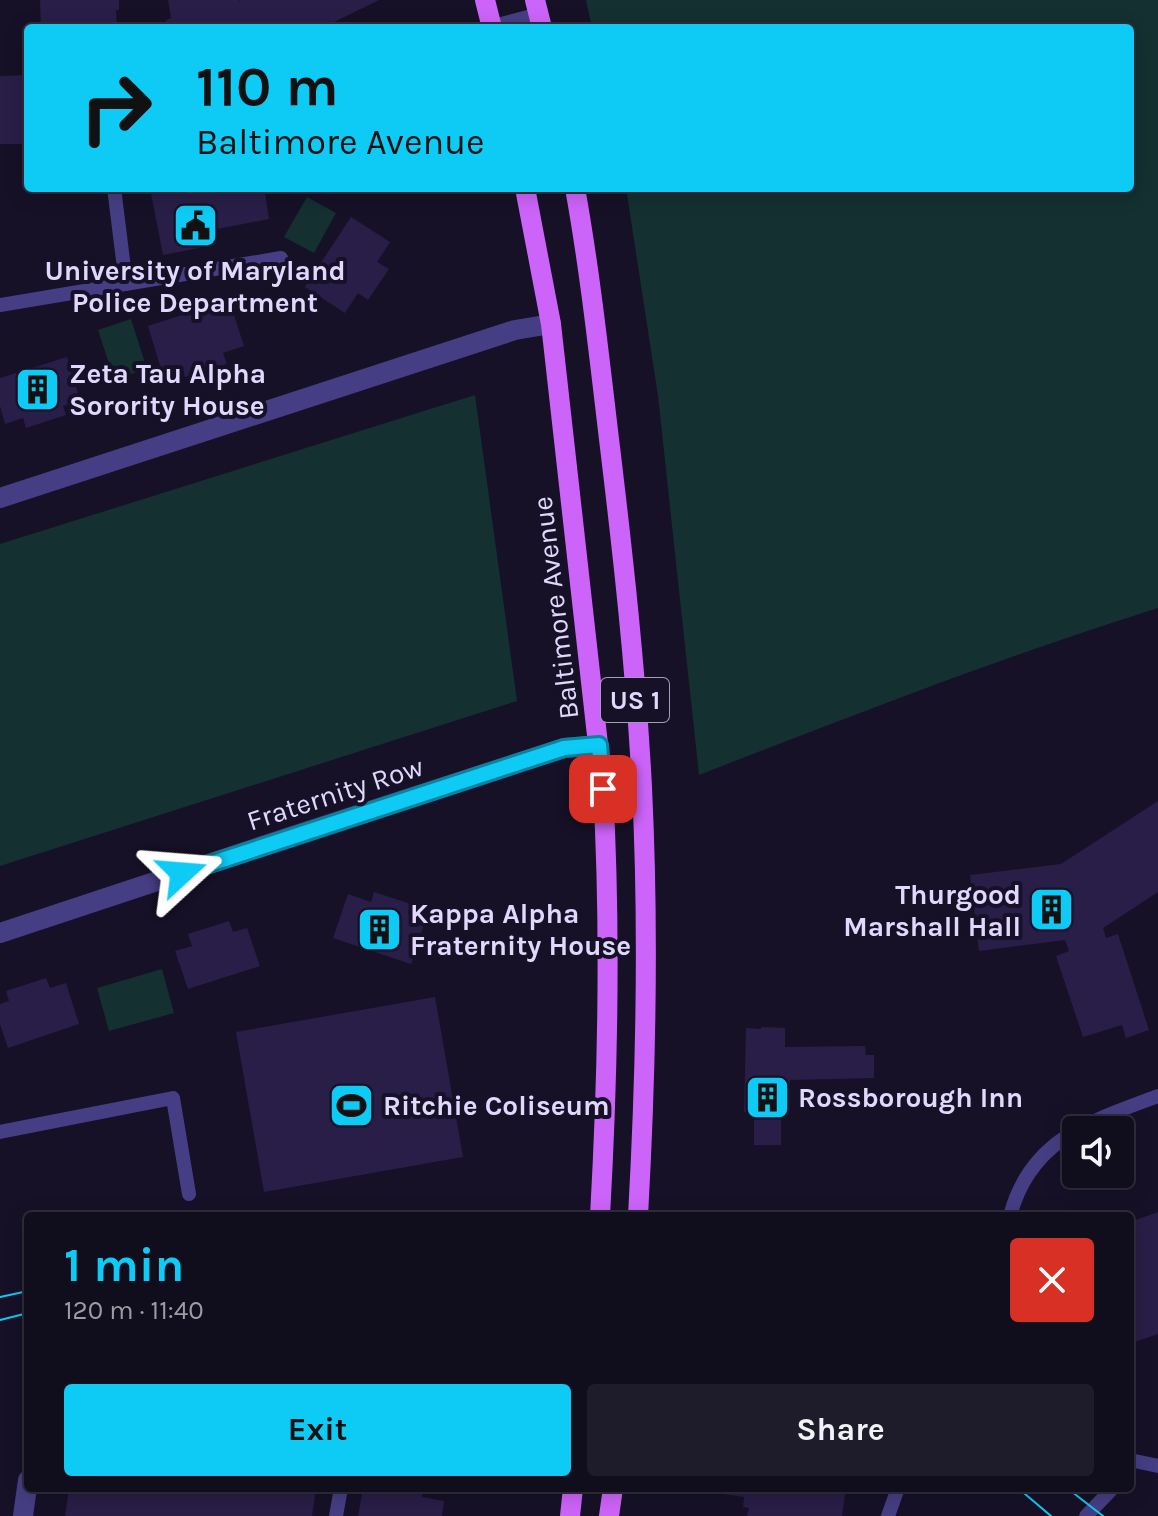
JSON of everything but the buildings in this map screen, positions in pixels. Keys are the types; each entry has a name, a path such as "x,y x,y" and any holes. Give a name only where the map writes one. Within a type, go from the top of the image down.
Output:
{"main road":[{"path":"485,0 489,24"},
{"name":"Baltimore Avenue","path":"526,192 551,324 599,745 606,846 608,947 600,1212"},
{"name":"US 1","path":"576,192 623,563 642,787 646,973 638,1212"},
{"path":"570,1516 573,1492"},
{"path":"609,1516 612,1492"}],"street":[{"path":"0,498 515,330 551,324"},
{"name":"Fraternity Row","path":"0,933 564,748 599,745"},
{"path":"23,1516 26,1492"}],"lane":[{"path":"504,24 539,14"},
{"path":"114,192 126,284"},
{"path":"0,305 281,258"},
{"path":"1012,1212 1024,1181 1055,1144 1073,1130 1158,1096"},
{"path":"0,1132 173,1098 189,1194"},
{"path":"1134,1464 1158,1466"},
{"path":"336,1516 340,1492"},
{"path":"888,1516 897,1492"},
{"path":"1086,1516 1109,1492"}],"green space":[{"path":"586,0 1158,0 1158,608 984,667 699,775 658,396 627,192 1134,192 1134,24 591,24"},
{"path":"307,197 336,213 314,253 284,237"},
{"path":"131,319 147,369 114,379 98,330"},
{"path":"475,395 517,701 0,866 0,544"},
{"path":"162,969 174,1013 109,1031 97,988"}],"tram line":[{"path":"0,1297 24,1292"},
{"path":"0,1320 24,1314"},
{"path":"1023,1492 1051,1516"},
{"path":"1072,1492 1103,1516"}],"place":[{"name":"University of Maryland Police Department","path":"195,226"},
{"name":"Zeta Tau Alpha Sorority House","path":"38,389"},
{"name":"Thurgood Marshall Hall","path":"1052,910"},
{"name":"Kappa Alpha Fraternity House","path":"379,929"},
{"name":"Rossborough Inn","path":"767,1097"},
{"name":"Ritchie Coliseum","path":"352,1105"}],"route":[{"path":"182,873 564,748 599,745 603,789"}]}
